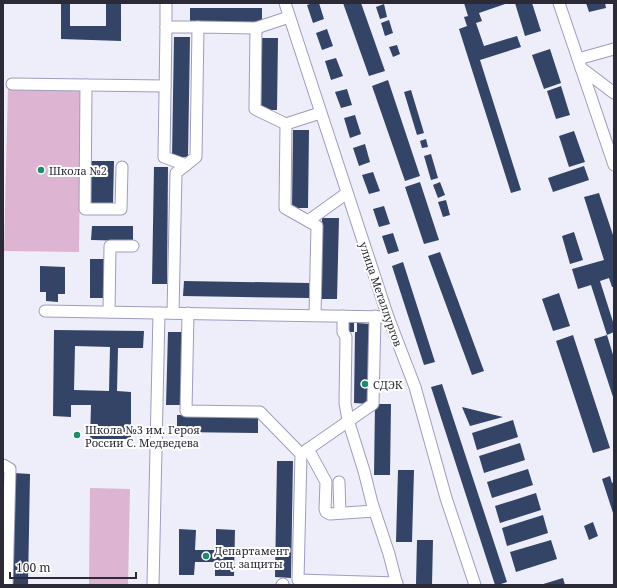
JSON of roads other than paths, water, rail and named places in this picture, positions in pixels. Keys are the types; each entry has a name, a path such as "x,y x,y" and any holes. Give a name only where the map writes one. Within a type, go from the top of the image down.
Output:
{"street":[{"path":"166,3 164,157 186,165"},
{"name":"улица Металлургов","path":"284,3 388,317 415,387 446,498 475,585"},
{"path":"559,3 614,165"},
{"path":"166,27 256,28 289,17"},
{"path":"173,313 176,173 196,157 198,27"},
{"path":"256,28 255,109 286,124 320,113"},
{"path":"579,63 614,49"},
{"path":"579,63 614,93"},
{"path":"12,84 165,86"},
{"path":"86,85 85,209 121,209 122,167"},
{"path":"286,124 285,208 317,226 315,315"},
{"path":"308,221 347,193"},
{"path":"109,312 110,246 133,246"},
{"path":"45,311 388,317"},
{"path":"153,585 159,313"},
{"path":"188,313 186,411 260,412 305,451 326,482 326,512 330,514 374,511"},
{"path":"305,451 298,580 397,584 390,554 374,511 364,471 348,420 345,403 346,337 342,332 343,316"},
{"path":"305,451 373,404 375,316"},
{"path":"3,465 10,469 7,585"},
{"path":"339,482 340,513"}],"place":[{"name":"Школа №2","path":"41,170"},
{"name":"СДЭК","path":"365,384"},
{"name":"Школа №3 им. Героя России С. Медведева","path":"77,435"},
{"name":"Департамент соц. защиты","path":"206,556"}]}
